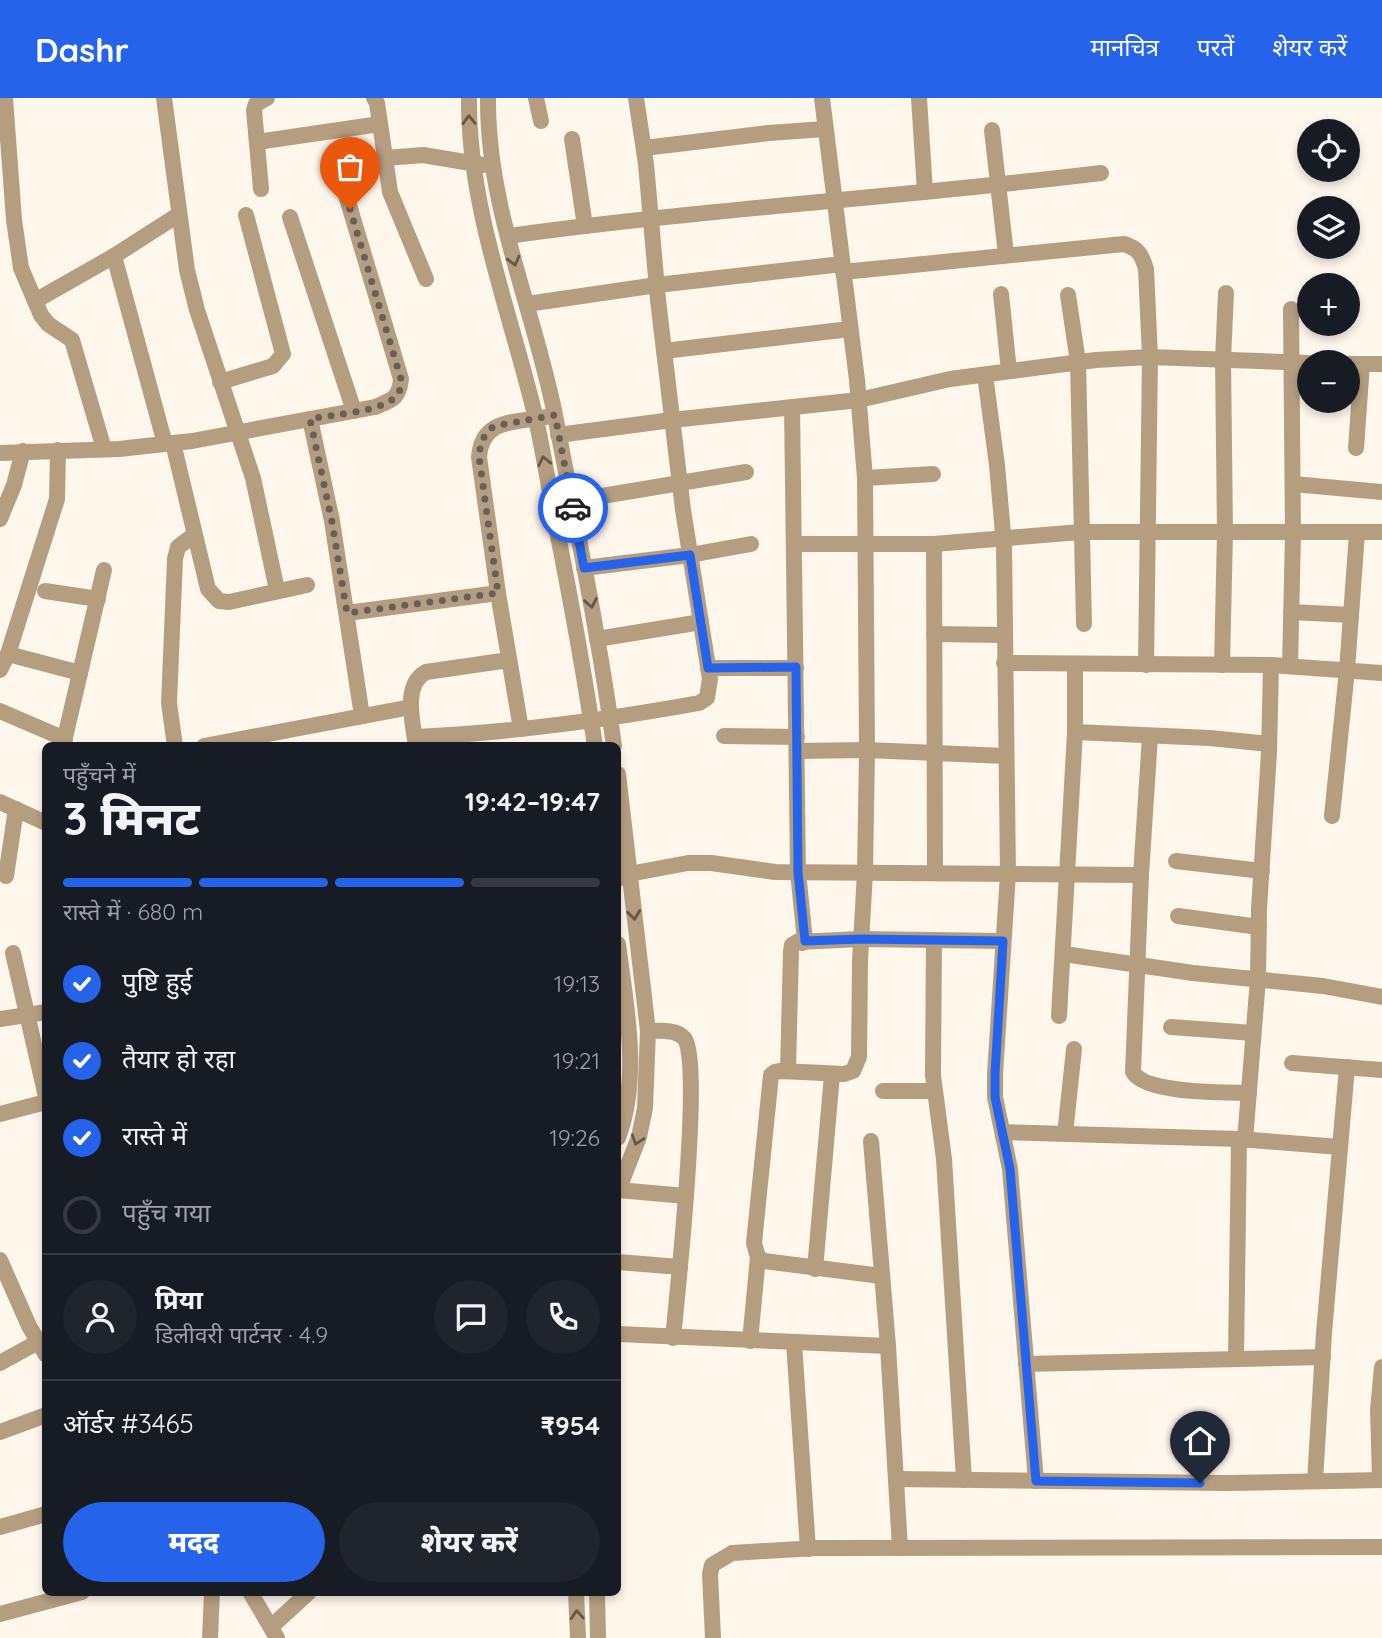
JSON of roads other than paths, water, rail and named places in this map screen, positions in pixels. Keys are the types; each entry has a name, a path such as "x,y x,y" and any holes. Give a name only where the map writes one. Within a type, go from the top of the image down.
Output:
{"street":[{"path":"5,98 7,221 21,268 35,301 48,324 72,340 104,449"},
{"path":"164,98 178,215 190,283 260,504 278,590"},
{"path":"261,188 254,110 256,104 267,98"},
{"path":"374,98 390,192 426,279"},
{"path":"469,98 472,162 489,241 536,419 594,742"},
{"path":"488,98 492,167 555,415 613,742"},
{"path":"536,98 541,121"},
{"path":"509,660 426,672 418,676 414,683 411,707 415,741 591,722 699,703 707,698 708,668 680,482 644,148 636,98"},
{"path":"750,1341 758,1257 754,1242 769,1083 775,1072 832,1075 853,1070 859,1058 867,750 865,478 859,400 822,98"},
{"path":"919,98 925,192"},
{"path":"257,142 380,124"},
{"path":"644,148 825,129"},
{"path":"992,130 1006,255"},
{"path":"572,139 585,226"},
{"path":"385,159 423,155 492,167"},
{"path":"508,236 835,199 1101,173"},
{"path":"0,453 104,449 169,443 375,407 393,399 400,391 401,379 343,185"},
{"path":"35,301 114,256 178,215"},
{"path":"220,382 273,366 283,355 246,215"},
{"path":"290,217 354,411"},
{"path":"527,304 657,285 1124,244 1135,247 1146,269 1150,357 1146,665"},
{"path":"114,256 169,443 208,589 219,601 229,601 307,585"},
{"path":"1222,665 1225,533 1223,359 1226,293"},
{"path":"1001,294 1009,371"},
{"path":"1069,295 1078,362 1084,624"},
{"path":"1290,666 1293,534 1291,309"},
{"path":"664,351 850,329"},
{"path":"558,435 859,400 950,379 1078,362 1150,357 1297,362"},
{"path":"1360,364 1382,364"},
{"path":"985,374 997,465 1003,540 1008,874 995,1097 1010,1169 1036,1481"},
{"path":"792,407 798,872 804,942"},
{"path":"1356,413 1356,448"},
{"path":"521,729 498,593 479,457 480,443 486,432 494,426 555,415"},
{"path":"310,419 332,522 362,716"},
{"path":"0,670 8,654 57,499 58,450"},
{"path":"0,519 14,485 23,451"},
{"path":"572,501 746,472"},
{"path":"865,478 933,474"},
{"path":"1293,484 1382,492"},
{"path":"795,544 934,544 1080,532 1382,532"},
{"path":"1332,816 1357,533"},
{"path":"174,742 170,724 169,690 175,559 178,547 194,535"},
{"path":"584,568 690,555 751,544"},
{"path":"934,544 935,872"},
{"path":"0,711 64,742 104,570"},
{"path":"45,591 98,599"},
{"path":"347,613 498,593"},
{"path":"1291,612 1351,615"},
{"path":"597,639 701,622"},
{"path":"934,634 1003,635"},
{"path":"8,654 80,673"},
{"path":"1004,663 1271,665 1382,673"},
{"path":"1059,1016 1075,732 1075,664"},
{"path":"1236,1359 1242,1140 1249,1093 1258,979 1271,665"},
{"path":"708,668 796,667"},
{"path":"242,742 290,737 362,716 411,707"},
{"path":"1075,732 1210,738 1269,744"},
{"path":"724,736 867,750 1005,756"},
{"path":"1150,736 1132,1060 1136,1078 1145,1083 1173,1089 1249,1093"},
{"path":"0,802 42,820"},
{"path":"6,876 16,809"},
{"path":"621,835 623,876 648,1031 645,1108 639,1137 621,1183"},
{"path":"1176,861 1262,871"},
{"path":"623,876 700,863 775,872 1141,875"},
{"path":"1178,916 1259,927"},
{"path":"788,1072 792,945 797,942 861,939 1003,941"},
{"path":"934,940 934,1091 944,1159 964,1480"},
{"path":"13,953 42,1082"},
{"path":"1064,954 1193,974 1323,986 1382,998"},
{"path":"621,968 629,1031 626,1105 621,1126"},
{"path":"0,1019 42,1013"},
{"path":"1171,1027 1254,1033"},
{"path":"648,1031 676,1032 684,1038 691,1057 690,1134 673,1338"},
{"path":"1065,1134 1074,1049"},
{"path":"1292,1063 1382,1070"},
{"path":"1315,1481 1322,1357 1347,1067"},
{"path":"815,1269 832,1075"},
{"path":"883,1091 934,1091"},
{"path":"0,1114 42,1101"},
{"path":"1003,1132 1340,1146"},
{"path":"871,1141 888,1346 900,1548"},
{"path":"621,1191 686,1196"},
{"path":"758,1257 764,1261 815,1269 881,1276"},
{"path":"0,1260 42,1348 0,1363"},
{"path":"621,1262 680,1268"},
{"path":"621,1334 888,1346"},
{"path":"794,1343 808,1549"},
{"path":"1026,1364 1322,1357"},
{"path":"896,1479 1228,1483 1381,1480 1378,1410 1382,1367"},
{"path":"0,1432 42,1416"},
{"path":"0,1527 42,1515"},
{"path":"713,1638 710,1574 712,1566 732,1553 900,1548 1382,1547"},
{"path":"0,1614 67,1596"},
{"path":"210,1638 212,1596"},
{"path":"252,1596 274,1633 306,1596"},
{"path":"576,1596 579,1638"},
{"path":"597,1596 598,1638"}]}
